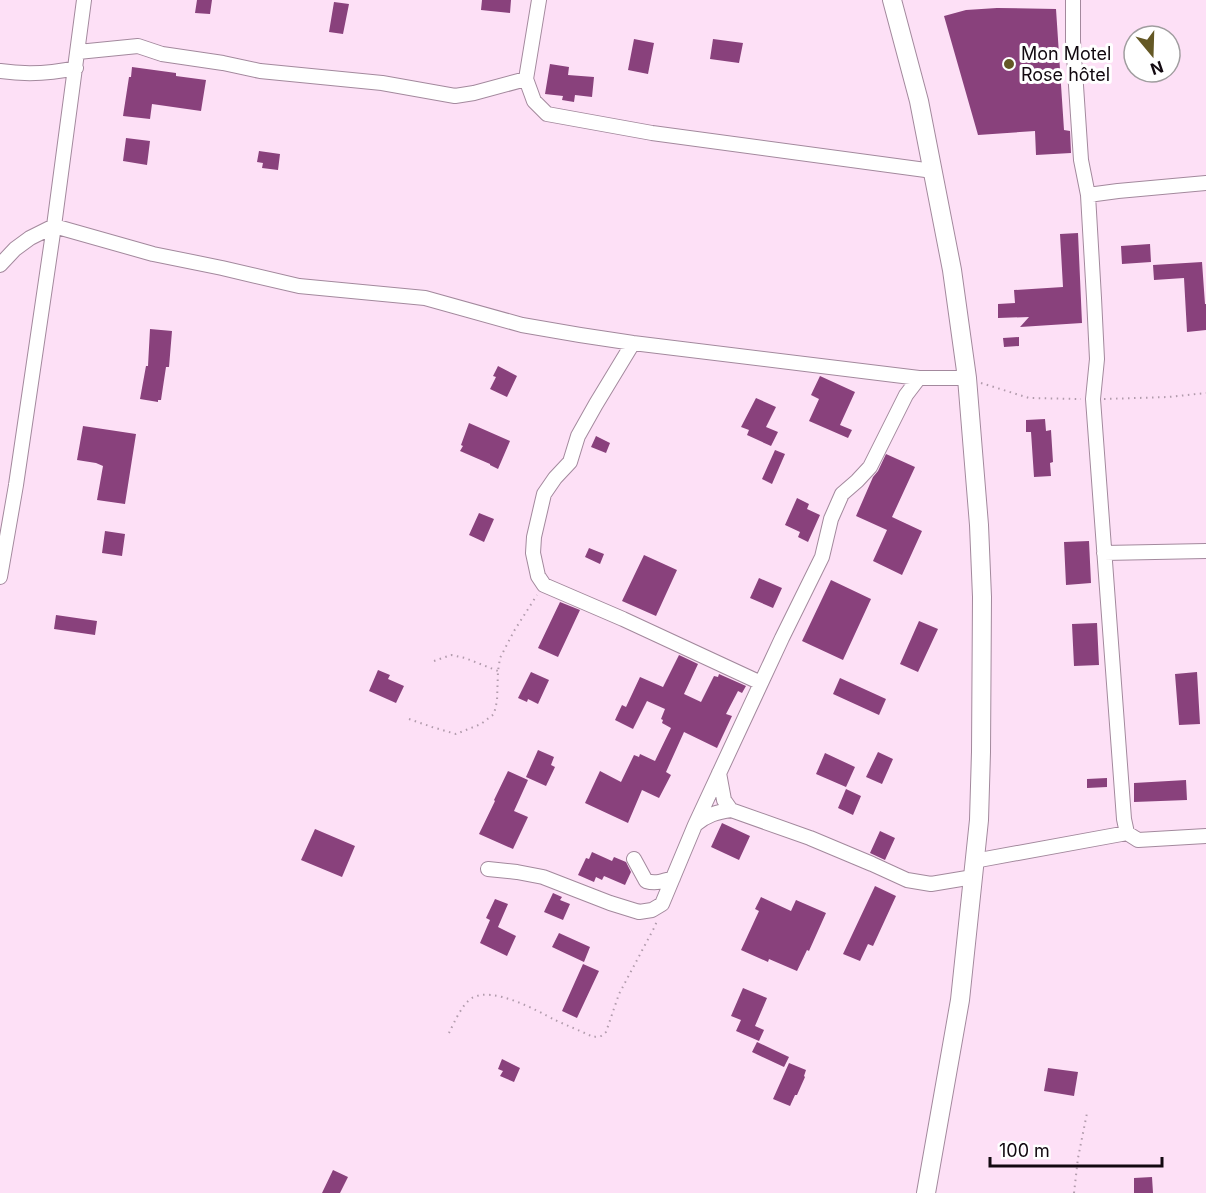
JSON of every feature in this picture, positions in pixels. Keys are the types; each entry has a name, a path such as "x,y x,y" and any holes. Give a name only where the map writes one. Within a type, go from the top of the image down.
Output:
{"main road":[{"path":"892,0 916,91 952,270 967,378 979,525 982,597 979,820 960,1000 926,1193"}],"street":[{"path":"0,577 18,474 84,0"},
{"path":"539,0 526,79 534,101 547,114 663,135 933,171"},
{"path":"1073,0 1073,41 1079,136 1088,195 1097,359 1093,399 1124,819 1127,833 1138,840 1206,836"},
{"path":"78,52 138,46 162,54 260,71 382,83 455,96 526,79"},
{"path":"0,70 22,74 55,73 76,68"},
{"path":"1088,195 1206,183"},
{"path":"0,265 30,237 54,226 153,254 299,286 425,298 522,325 633,344 919,378 967,378"},
{"path":"633,344 596,404 579,436 570,462 544,494 534,537 533,553 538,576 544,585 761,683"},
{"path":"488,869 543,877 639,912 652,910 662,904 695,825 822,557 831,519 842,494 870,467 906,395 919,378"},
{"path":"1104,553 1206,551"},
{"path":"719,773 724,800 731,810"},
{"path":"695,825 705,816 731,810 810,838 907,880 931,884 974,869 1127,833"},
{"path":"634,859 646,881 652,883 674,878"}],"path":[{"path":"409,719 456,734 481,724 494,714 500,657 544,585"},
{"path":"434,661 450,655 465,658 498,671"},
{"path":"449,1033 461,1010 472,998 495,996 528,1006 593,1037 601,1036 606,1032 619,994 654,928 662,904"},
{"path":"1074,1193 1078,1158 1088,1113"}],"building":[{"path":"197,0 212,0 210,14 195,13"},
{"path":"482,0 511,0 510,13 481,10"},
{"path":"334,2 349,4 343,34 329,32"},
{"name":"Mon Motel Rose hôtel","path":"1056,9 1064,130 1070,131 1071,153 1036,155 1035,131 978,135 944,16 966,10"},
{"path":"634,39 654,43 648,74 628,70"},
{"path":"713,39 743,43 739,63 710,59"},
{"path":"550,64 569,67 568,75 594,77 592,97 575,95 574,102 562,100 563,96 545,94"},
{"path":"132,67 206,80 201,111 152,104 150,119 123,116"},
{"path":"126,138 150,141 147,165 123,161"},
{"path":"259,151 280,154 278,170 262,168 263,163 257,162"},
{"path":"1078,233 1082,323 1020,327 1029,317 998,318 998,304 1015,303 1014,290 1063,287 1060,234"},
{"path":"1150,244 1151,262 1122,264 1121,246"},
{"path":"1202,262 1206,330 1187,332 1184,278 1154,280 1153,265"},
{"path":"150,329 172,331 169,367 166,367 161,400 158,402 140,399 146,366 148,366"},
{"path":"1019,337 1019,346 1004,347 1003,338"},
{"path":"498,366 517,376 507,397 490,389"},
{"path":"820,376 855,392 840,425 852,430 848,438 809,421 819,399 811,395"},
{"path":"756,398 776,407 766,427 778,432 771,446 747,435 749,430 741,427"},
{"path":"1045,419 1046,431 1051,430 1053,462 1050,463 1051,476 1034,477 1031,432 1026,432 1026,420"},
{"path":"469,423 510,441 498,469 460,451"},
{"path":"83,426 136,434 125,504 97,500 103,466 77,460"},
{"path":"596,436 610,443 606,453 591,447"},
{"path":"775,450 785,454 772,484 762,479"},
{"path":"886,454 915,467 892,517 922,531 902,575 873,561 887,530 856,516"},
{"path":"797,498 809,504 807,509 820,515 808,542 798,537 800,532 785,525"},
{"path":"479,513 494,519 484,542 469,535"},
{"path":"105,531 125,534 122,556 102,553"},
{"path":"1089,541 1091,583 1066,585 1064,542"},
{"path":"589,548 604,554 600,564 585,557"},
{"path":"644,555 677,570 656,616 622,601"},
{"path":"759,578 782,588 773,608 750,598"},
{"path":"831,580 871,599 843,660 802,641"},
{"path":"560,602 580,610 558,657 538,648"},
{"path":"56,615 97,621 95,635 54,629"},
{"path":"919,621 938,629 918,672 900,664"},
{"path":"1097,623 1099,665 1074,666 1072,624"},
{"path":"679,655 698,664 684,694 701,702 714,676 718,677 719,674 746,686 742,693 738,691 726,714 732,716 717,748 684,732 666,772 671,775 659,798 642,790 628,823 585,803 600,771 621,782 634,755 639,757 640,754 655,761 671,728 662,723 661,719 665,709 647,701 633,729 615,720 622,705 626,707 640,677 663,687"},
{"path":"378,670 390,675 388,679 404,686 396,703 369,691"},
{"path":"531,672 549,680 538,704 528,699 527,702 518,698"},
{"path":"1197,672 1200,724 1179,725 1175,674"},
{"path":"840,678 886,699 879,715 833,694"},
{"path":"538,750 554,757 551,765 555,767 546,786 526,777"},
{"path":"878,752 893,759 882,784 866,777"},
{"path":"825,753 855,767 846,787 816,774"},
{"path":"508,771 528,780 514,811 528,817 513,849 479,834"},
{"path":"1107,778 1107,787 1087,788 1087,779"},
{"path":"1186,780 1187,800 1134,802 1134,783"},
{"path":"846,789 861,796 853,815 838,808"},
{"path":"722,823 750,836 739,860 711,847"},
{"path":"315,829 355,846 342,877 301,860"},
{"path":"880,831 895,838 885,860 870,853"},
{"path":"592,852 612,861 614,857 626,862 631,872 625,885 604,876 602,880 596,877 594,882 578,875 586,858 589,859"},
{"path":"875,886 896,896 873,946 868,944 860,961 843,954"},
{"path":"553,893 562,897 560,900 570,904 563,920 544,912"},
{"path":"761,897 791,911 796,900 826,913 797,971 741,950 759,911 755,909"},
{"path":"495,899 508,904 498,927 516,936 507,956 480,943 490,920 486,918"},
{"path":"559,933 590,947 584,962 552,947"},
{"path":"583,964 599,971 577,1018 562,1011"},
{"path":"743,988 767,998 755,1026 764,1030 759,1041 736,1031 741,1020 731,1016"},
{"path":"757,1042 789,1057 784,1067 752,1052"},
{"path":"502,1059 520,1068 514,1082 500,1076 503,1071 498,1069"},
{"path":"789,1063 806,1070 797,1095 790,1106 773,1099"},
{"path":"1048,1068 1078,1072 1074,1096 1044,1091"},
{"path":"333,1170 348,1177 340,1193 322,1193"},
{"path":"1152,1177 1153,1193 1134,1193 1134,1178"}],"place":[{"name":"Mon Motel Rose hôtel","path":"1009,64"}]}
